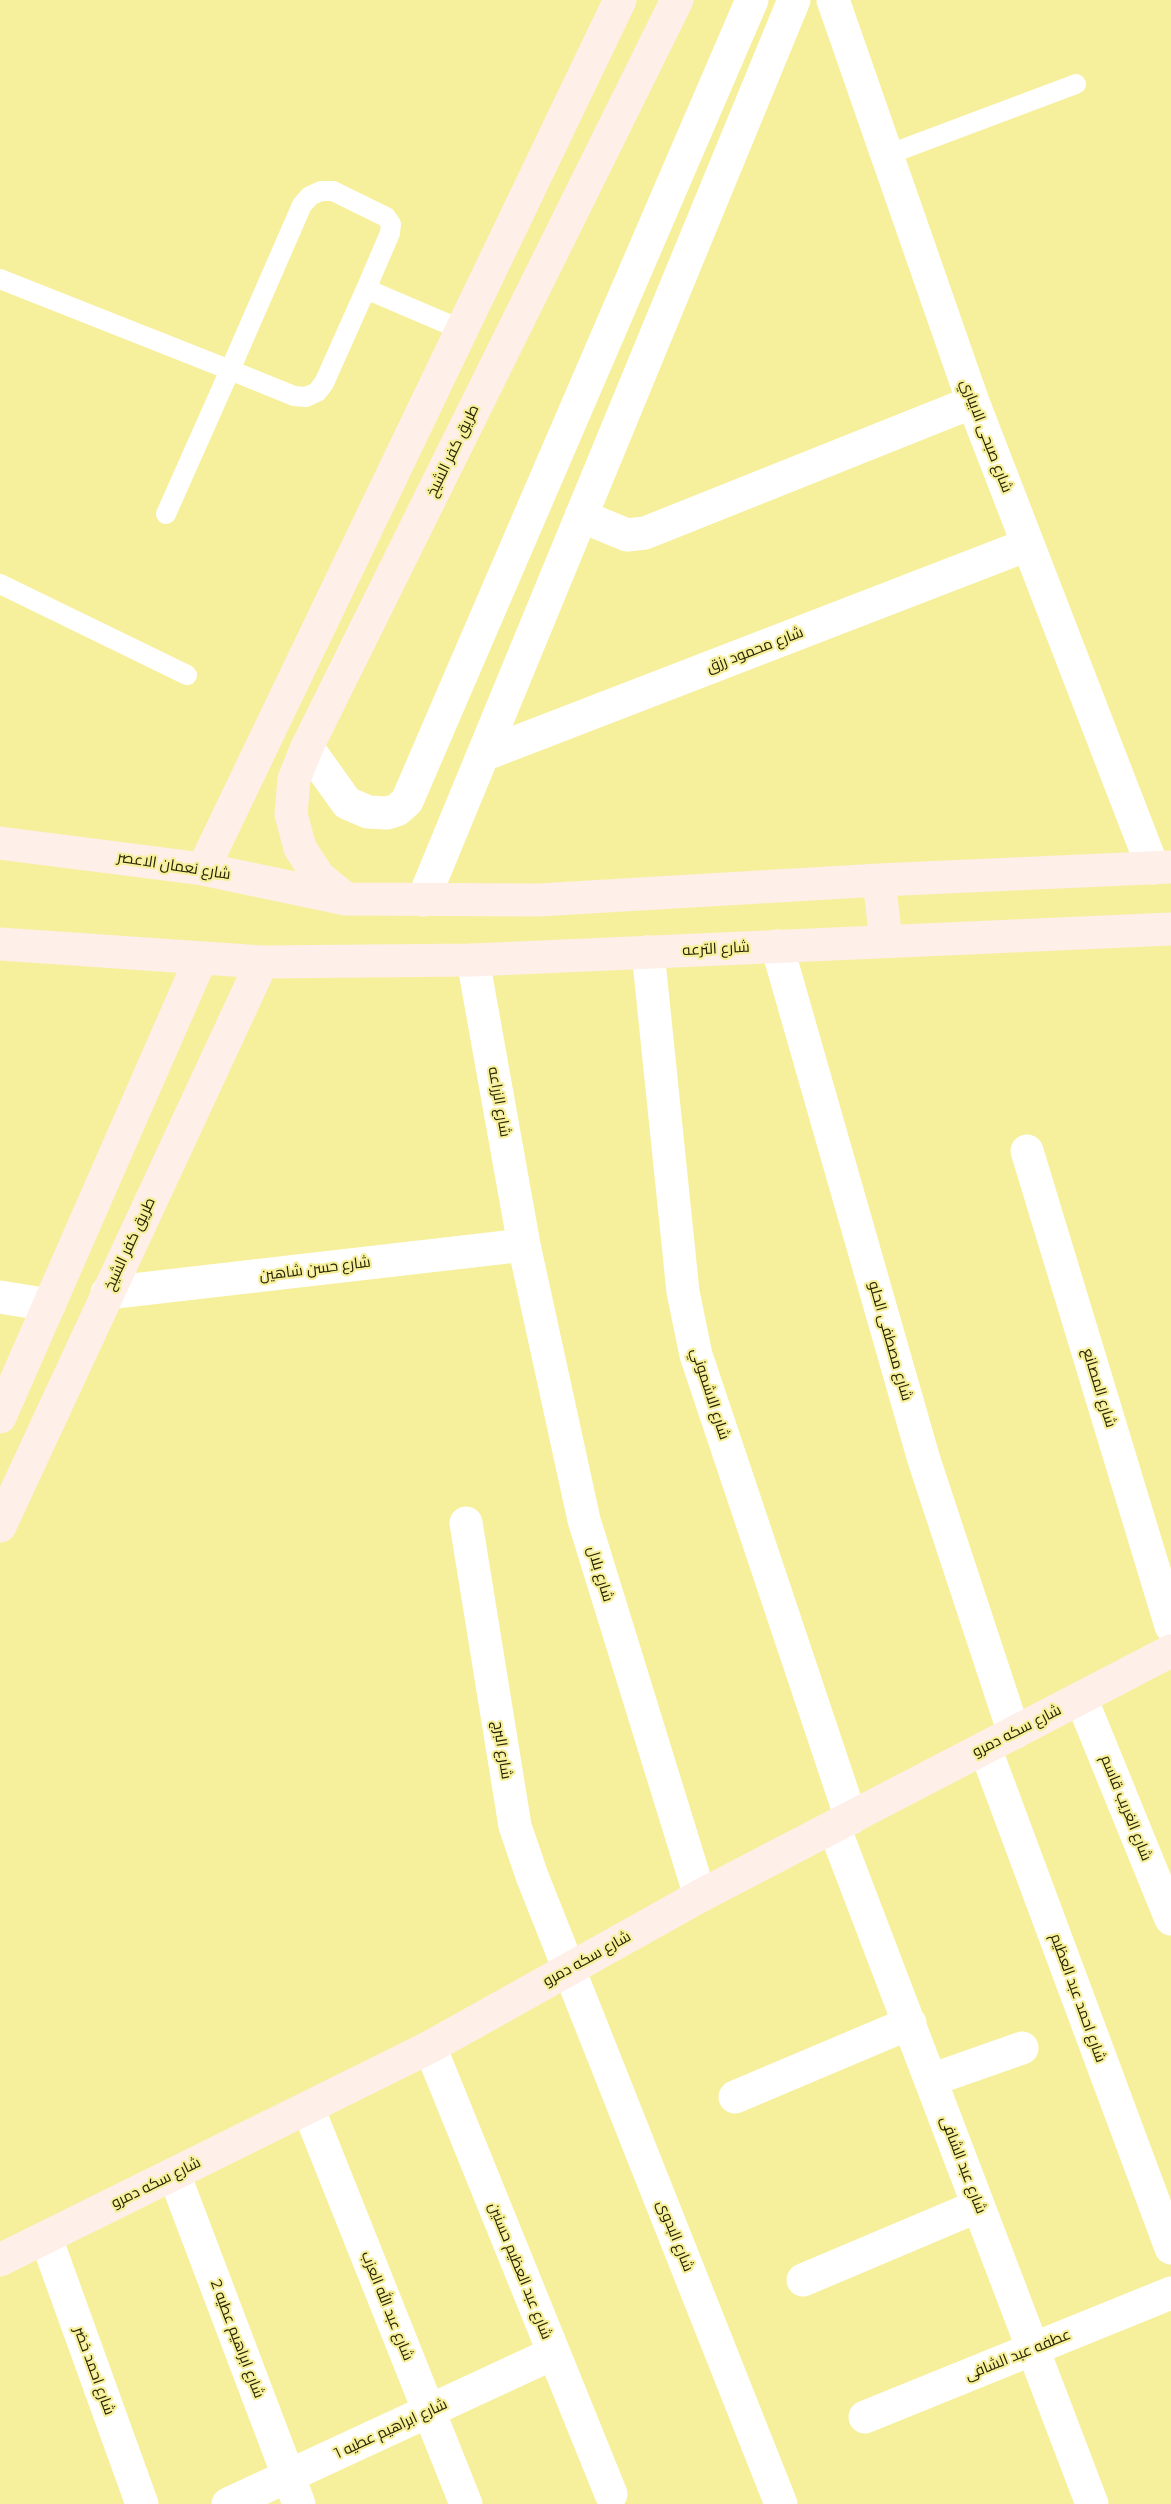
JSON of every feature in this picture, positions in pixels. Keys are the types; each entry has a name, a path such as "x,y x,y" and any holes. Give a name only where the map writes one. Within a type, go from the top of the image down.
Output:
{"main road":[{"path":"203,868 620,0"},
{"name":"طريق كفر الشيخ","path":"346,899 319,877 300,848 291,814 294,779 307,747 677,0"},
{"name":"شارع نعمان الاعصر","path":"0,843 203,868 346,899"},
{"path":"346,899 538,900 879,880 1162,867"},
{"path":"879,880 886,941"},
{"name":"شارع الترعه","path":"262,962 473,960 1171,929"},
{"path":"0,944 262,962"},
{"path":"0,1417 201,958"},
{"name":"طريق كفر الشيخ","path":"0,1526 262,962"},
{"name":"شارع سكه دمرو","path":"3,2262 46,2238 430,2047 700,1896 1171,1651"}],"street":[{"path":"307,747 347,803 368,812 387,813 397,810 407,801 752,0"},
{"path":"423,900 794,0"},
{"name":"شارع صبحى الابياري","path":"833,0 973,402 1027,545 1162,867"},
{"path":"581,516 627,535 645,533 973,402"},
{"name":"شارع محمود رزق","path":"483,755 1027,545"},
{"name":"شارع مصطفى الحلو","path":"777,946 924,1460 1014,1733"},
{"name":"شارع الاشموني","path":"648,952 683,1292 696,1355 843,1822"},
{"name":"شارع الزراعه","path":"473,960 524,1245"},
{"name":"شارع المصانع","path":"1027,1151 1171,1626"},
{"name":"شارع حسن شاهين","path":"107,1293 524,1245"},
{"name":"شارع بلال","path":"524,1245 584,1520 700,1896"},
{"path":"0,1297 49,1305"},
{"name":"شارع البرج","path":"465,1523 515,1826 569,1969"},
{"name":"شارع الغريب قاسم","path":"1081,1698 1171,1919"},
{"name":"شارع احمد عبد العظيم","path":"985,1748 1171,2248"},
{"name":"شارع عبد الشافى","path":"843,1822 910,2023 1092,2504"},
{"name":"شارع البدوى","path":"569,1969 781,2504"},
{"path":"735,2097 910,2023"},
{"name":"شارع عبد العظيم حسنين","path":"430,2047 611,2494"},
{"path":"931,2080 1022,2048"},
{"name":"شارع عبد الله العزب","path":"308,2108 466,2504"},
{"name":"شارع ابراهيم عطيه 2","path":"174,2174 294,2490"},
{"path":"803,2280 978,2206"},
{"name":"شارع احمد خضر","path":"46,2238 142,2504"},
{"name":"عطفه عبد الشافى","path":"865,2417 1171,2293"},
{"name":"شارع ابراهيم عطيه 1","path":"228,2504 294,2490 429,2411 554,2353"}],"lane":[{"path":"886,155 1076,84"},
{"path":"0,279 230,370 294,396 306,397 317,392 324,382 366,289 390,232 390,224 386,217 333,190 321,191 310,196 302,206 230,370 166,514"},
{"path":"366,289 462,330"},
{"path":"0,585 188,675"}]}
